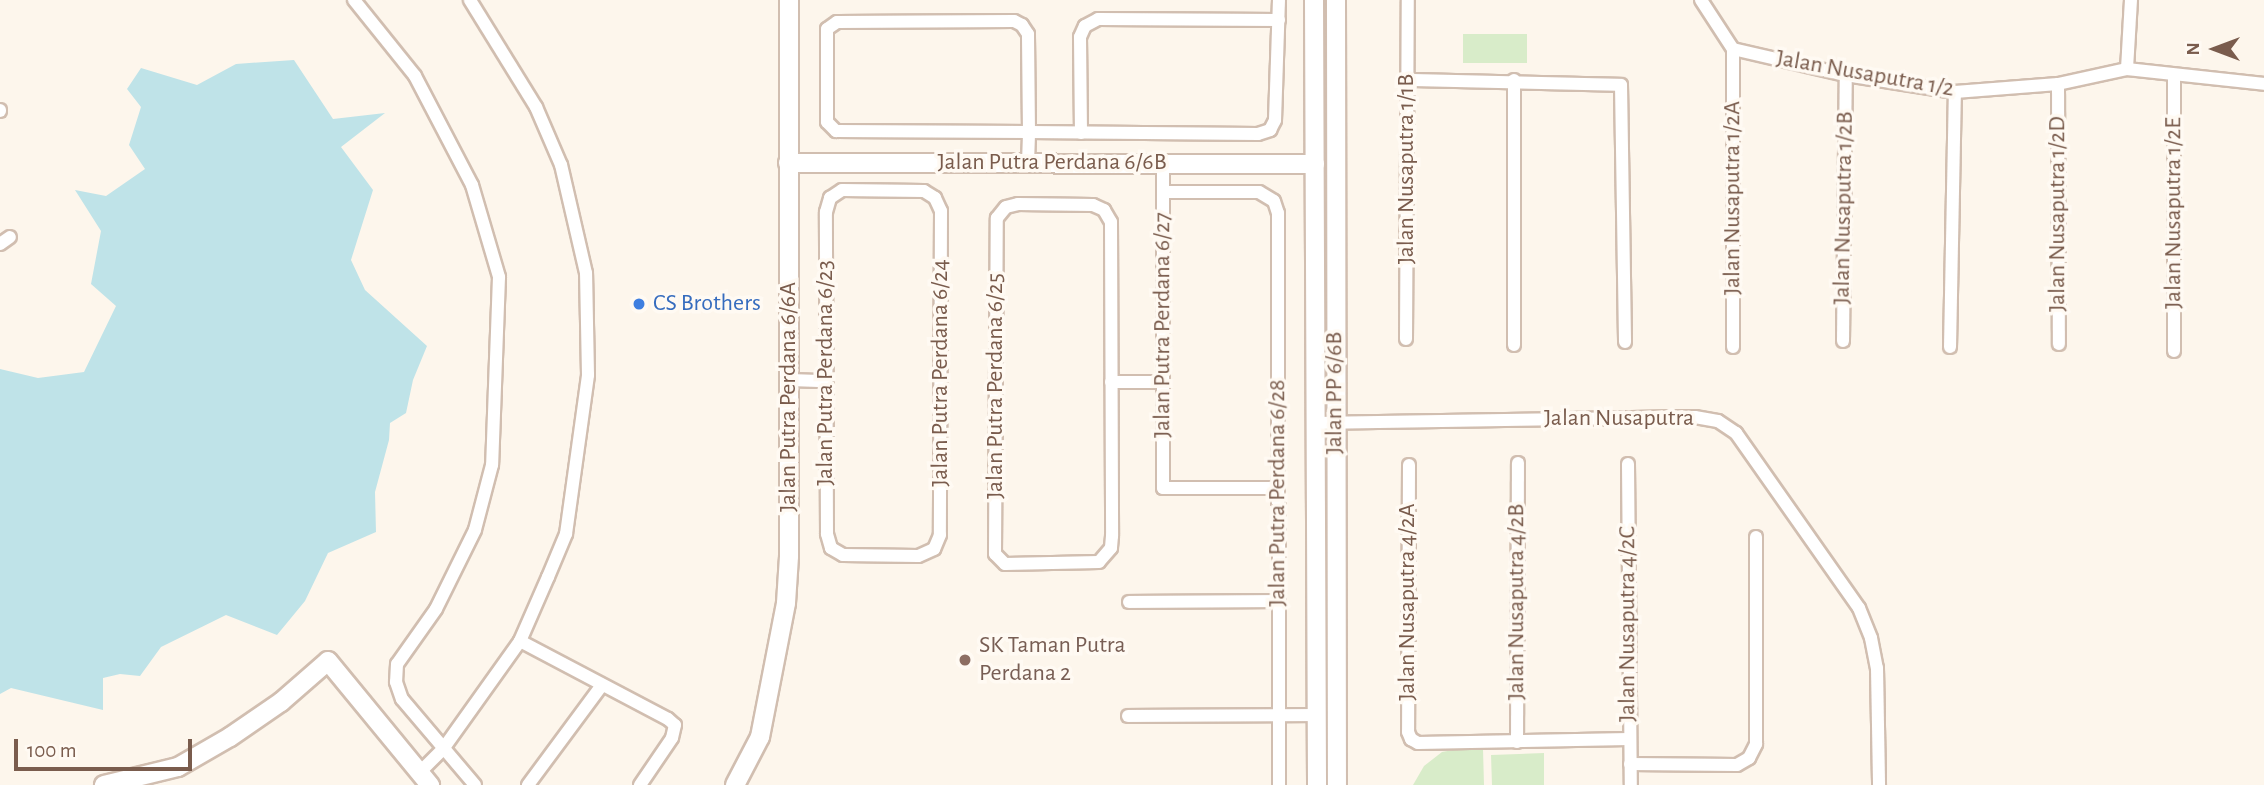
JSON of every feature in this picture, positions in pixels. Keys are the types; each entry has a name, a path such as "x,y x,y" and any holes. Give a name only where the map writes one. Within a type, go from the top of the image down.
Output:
{"street":[{"path":"355,0 415,76 472,185 499,277 492,465 475,530 436,609 397,664 396,682 402,699 475,785"},
{"path":"104,785 178,767 230,737 281,702 328,662 425,779 443,749 520,642 566,534 588,375 586,273 561,165 536,107 470,0"},
{"name":"Jalan Putra Perdana 6/6A","path":"734,785 760,737 786,603 790,380 789,0"},
{"path":"1028,163 1029,132 1028,34 1014,20 837,22 827,29 827,122 830,128 1029,132 1081,133 1258,134 1269,130 1275,120 1279,0"},
{"name":"Jalan PP 6/6B","path":"1314,0 1317,785"},
{"name":"Jalan PP 6/6B","path":"1336,0 1337,785"},
{"name":"Jalan Nusaputra 1/1B","path":"1406,339 1408,0"},
{"path":"1701,0 1733,50"},
{"path":"2127,69 2131,0"},
{"path":"1081,133 1080,37 1085,26 1098,19 1279,20"},
{"name":"Jalan Nusaputra 1/2","path":"1733,50 1846,75 1955,92 2058,83 2127,69 2264,84"},
{"name":"Jalan Nusaputra 1/2A","path":"1733,50 1733,347"},
{"name":"Jalan Nusaputra 1/2B","path":"1843,341 1846,75"},
{"name":"Jalan Nusaputra 1/2E","path":"2174,76 2174,351"},
{"path":"1408,80 1514,80 1621,85 1625,342"},
{"path":"1514,80 1514,345"},
{"name":"Jalan Nusaputra 1/2D","path":"2058,83 2059,344"},
{"path":"1950,347 1955,92"},
{"name":"Jalan Putra Perdana 6/6B","path":"788,163 1315,164"},
{"name":"Jalan Putra Perdana 6/27","path":"1163,163 1163,488 1278,488"},
{"name":"Jalan Putra Perdana 6/24","path":"825,212 830,198 842,190 925,191 935,198 941,211 940,535 934,549 918,556 907,556 843,555 831,548 827,534"},
{"name":"Jalan Putra Perdana 6/28","path":"1163,192 1259,192 1274,201 1278,213 1279,785"},
{"name":"Jalan Putra Perdana 6/25","path":"1018,204 1093,205 1104,210 1111,222 1111,382 1112,537 1107,556 1099,562 1005,564 995,554 997,218 1006,207 1018,204"},
{"name":"Jalan Putra Perdana 6/23","path":"825,212 827,534"},
{"path":"790,380 826,381"},
{"path":"1111,382 1163,382"},
{"name":"Jalan Nusaputra","path":"1315,423 1695,417 1718,421 1736,433 1863,618 1871,638 1877,668 1879,785"},
{"name":"Jalan Nusaputra 4/2B","path":"1517,741 1518,463"},
{"name":"Jalan Nusaputra 4/2C","path":"1628,464 1631,785"},
{"name":"Jalan Nusaputra 4/2A","path":"1409,465 1408,732 1411,739 1419,743 1517,741"},
{"path":"1630,764 1737,765 1749,758 1756,744 1756,537"},
{"path":"1129,602 1278,601"},
{"path":"520,642 675,725 672,738 640,785"},
{"path":"528,785 602,685"},
{"path":"1128,716 1317,715"},
{"path":"1517,741 1629,739"}],"green space":[{"path":"1463,34 1527,34 1527,63 1463,63"},
{"path":"1483,749 1484,785 1413,785 1424,766 1442,752"},
{"path":"1544,753 1544,785 1492,785 1491,755"}],"water":[{"path":"294,60 333,119 385,113 341,147 373,190 351,260 365,290 427,346 413,380 406,413 390,423 389,440 375,492 376,532 328,553 305,601 277,635 226,615 161,647 140,676 120,674 103,678 103,710 11,688 0,694 0,369 38,378 84,372 116,306 91,284 101,231 75,190 106,196 145,169 129,145 141,107 127,89 141,68 197,85 236,64"}],"place":[{"name":"CS Brothers","path":"639,304"},
{"name":"SK Taman Putra Perdana 2","path":"965,660"}]}
